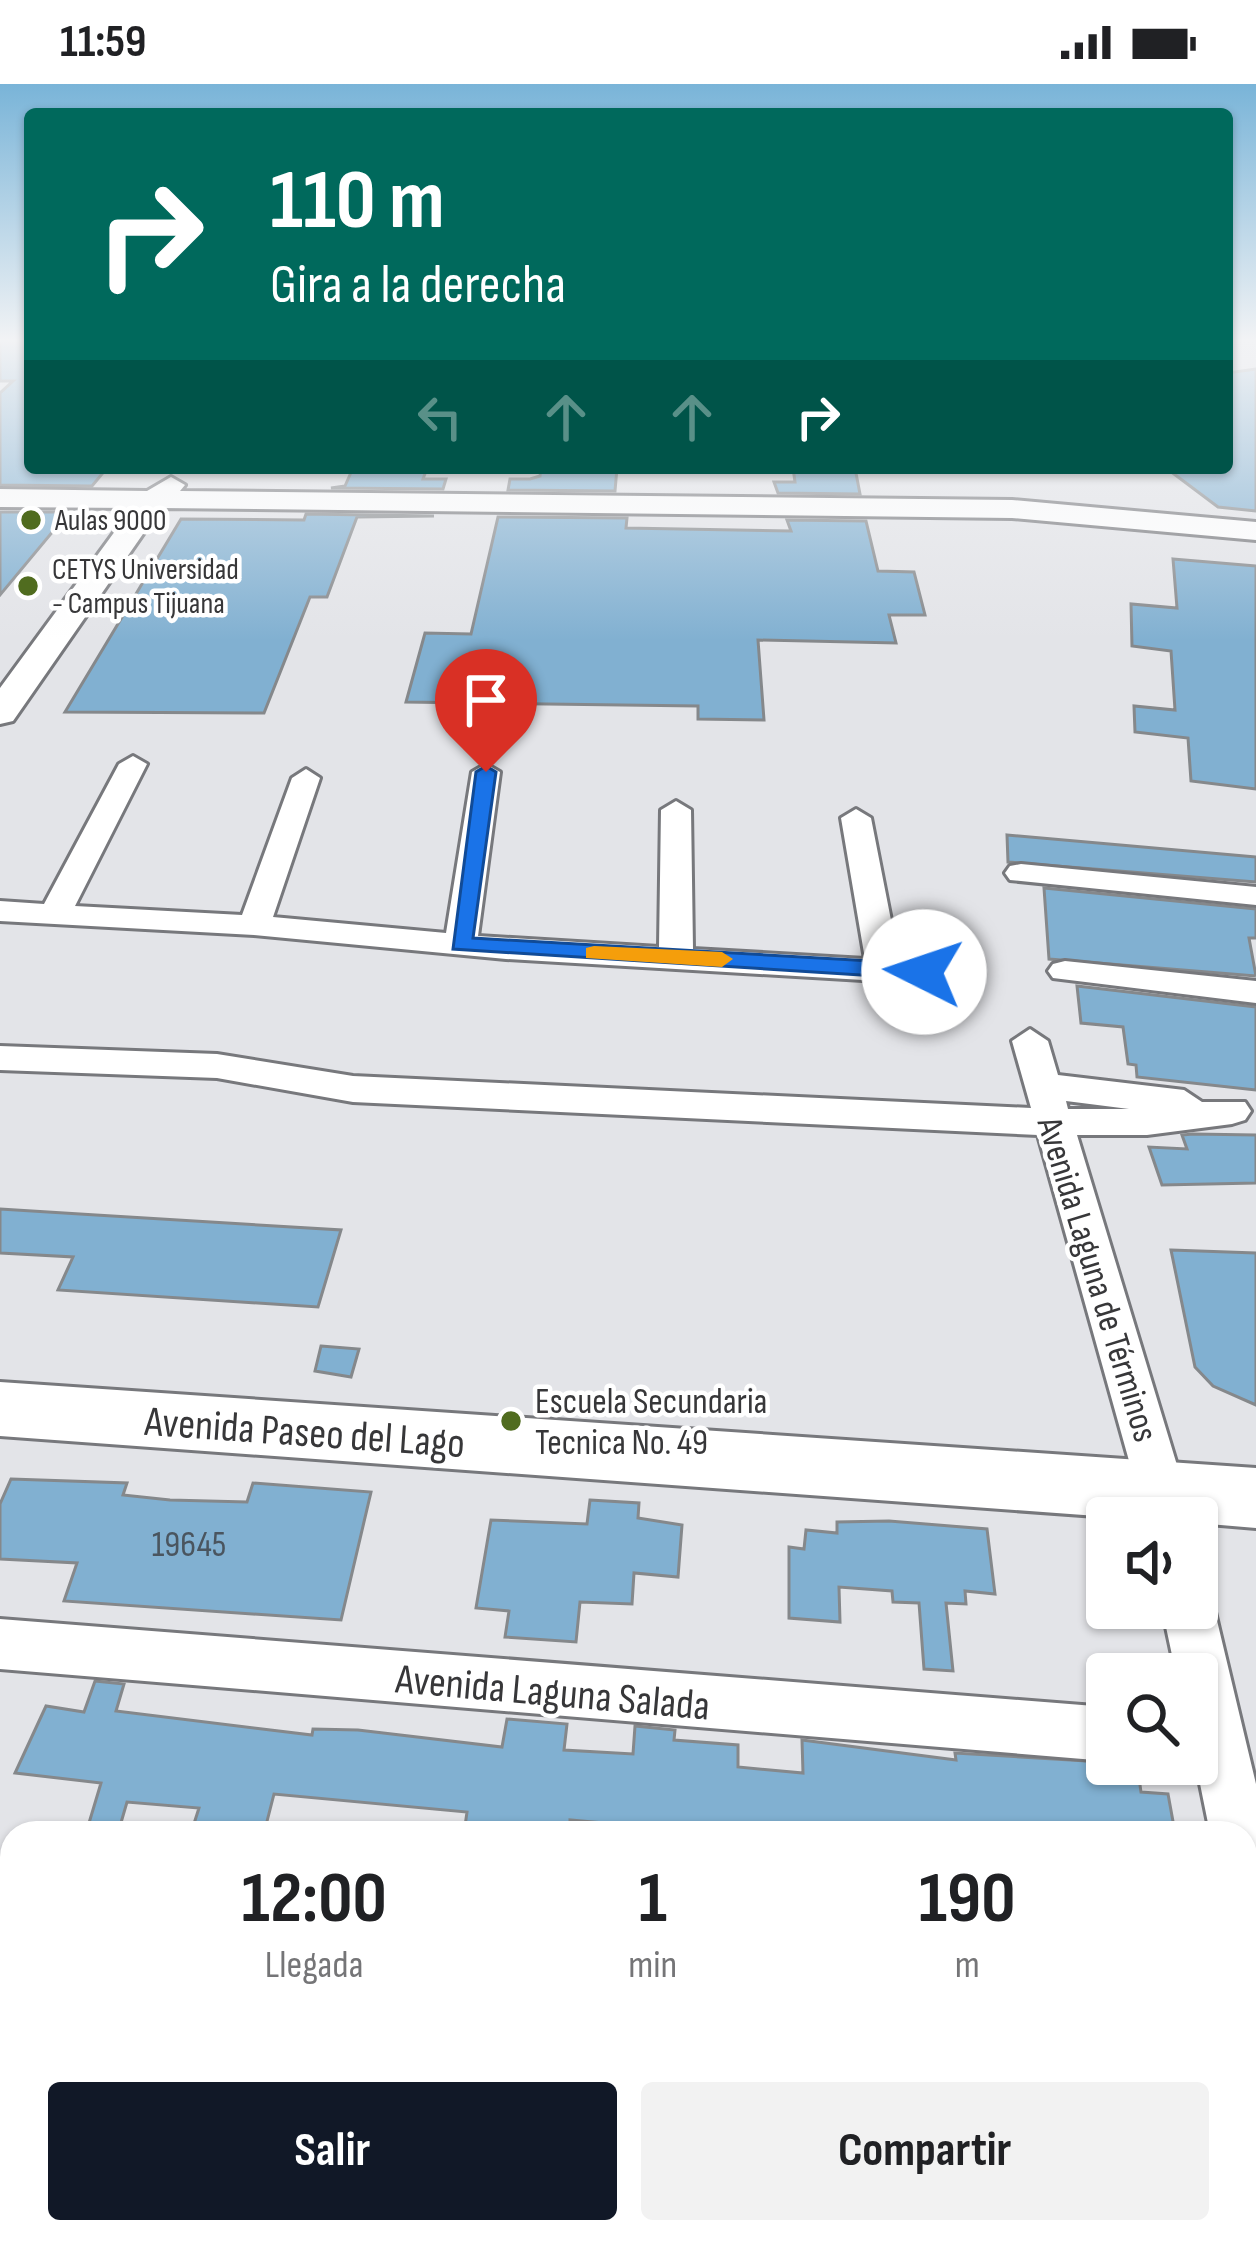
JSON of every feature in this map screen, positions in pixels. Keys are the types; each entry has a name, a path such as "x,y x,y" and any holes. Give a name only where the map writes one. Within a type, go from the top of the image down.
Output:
{"main road":[{"path":"52,499 166,474"},
{"path":"0,712 152,501 186,474"},
{"path":"209,474 213,489 244,502"},
{"path":"0,498 1012,509 1256,531"},
{"name":"Avenida Paseo del Lago","path":"0,1409 1086,1498"},
{"name":"Avenida Paseo del Lago","path":"1218,1501 1256,1498"}],"street":[{"path":"55,914 134,764"},
{"path":"461,944 486,772"},
{"path":"254,925 306,778"},
{"path":"676,810 676,957"},
{"path":"856,818 884,969"},
{"path":"1021,873 1256,896"},
{"path":"0,911 964,975"},
{"path":"1065,971 1256,992"},
{"name":"Avenida Laguna de Términos","path":"1030,1041 1164,1497"},
{"path":"0,1058 217,1066 353,1089 1046,1103 1147,1122 1244,1112"},
{"path":"1194,1629 1224,1743 1237,1821"},
{"name":"Avenida Laguna Salada","path":"0,1644 1086,1732"}],"building":[{"path":"0,440 24,440 24,474 102,474 92,486 0,485"},
{"path":"1233,440 1256,440 1256,511 1218,507 1174,474 1233,474"},
{"path":"350,474 425,474 423,479 446,479 443,489 331,488 345,486"},
{"path":"616,474 615,491 508,490 510,479"},
{"path":"794,474 856,474 860,494 778,493 774,482 795,482"},
{"path":"0,512 69,512 0,595"},
{"path":"306,514 434,516 357,517 327,597 310,597 264,713 65,712 181,519 304,520"},
{"path":"498,517 627,518 626,528 791,531 787,520 866,521 878,571 914,572 925,615 889,615 896,643 758,640 764,720 698,719 698,706 406,702 425,633 471,634"},
{"path":"1173,559 1256,566 1256,789 1191,781 1188,738 1135,732 1134,706 1175,710 1171,651 1132,646 1131,604 1177,608"},
{"path":"1007,835 1256,857 1256,882 1008,862"},
{"path":"1044,888 1256,909 1256,938 1249,938 1256,976 1049,959"},
{"path":"1077,986 1256,1007 1256,1090 1137,1077 1136,1065 1128,1064 1123,1027 1081,1023"},
{"path":"1182,1135 1256,1135 1256,1183 1162,1185 1149,1147 1187,1149"},
{"path":"0,1209 341,1230 318,1307 58,1290 73,1257 0,1253"},
{"path":"1171,1250 1256,1253 1256,1405 1213,1386 1195,1367"},
{"path":"321,1346 359,1349 351,1377 315,1371"},
{"path":"11,1479 127,1483 123,1495 170,1500 247,1502 253,1483 371,1492 341,1620 64,1601 77,1563 0,1559 0,1504"},
{"path":"590,1500 639,1503 638,1518 682,1525 678,1577 634,1573 632,1604 580,1602 576,1642 505,1637 509,1611 476,1608 491,1520 587,1524"},
{"path":"837,1522 987,1529 995,1594 965,1591 966,1604 946,1603 953,1671 924,1669 919,1603 893,1602 892,1591 839,1587 840,1622 789,1618 789,1547 804,1549 806,1530 837,1533"},
{"path":"95,1681 124,1684 116,1711 312,1735 313,1729 358,1730 502,1747 507,1719 567,1724 564,1750 633,1754 635,1726 675,1730 674,1740 738,1745 738,1767 803,1773 802,1740 956,1760 955,1753 1086,1761 1086,1785 1140,1785 1141,1792 1168,1794 1173,1821 466,1821 467,1812 274,1794 267,1821 195,1821 199,1808 127,1802 121,1821 90,1821 101,1783 15,1773 46,1706 84,1712"}],"slow traffic":[{"path":"594,953 722,959"}],"place":[{"name":"Aulas 9000","path":"31,520"},
{"name":"CETYS Universidad - Campus Tijuana","path":"28,586"},
{"name":"Escuela Secundaria Tecnica No. 49","path":"511,1421"}],"route":[{"path":"486,772 461,944 924,972"}]}
